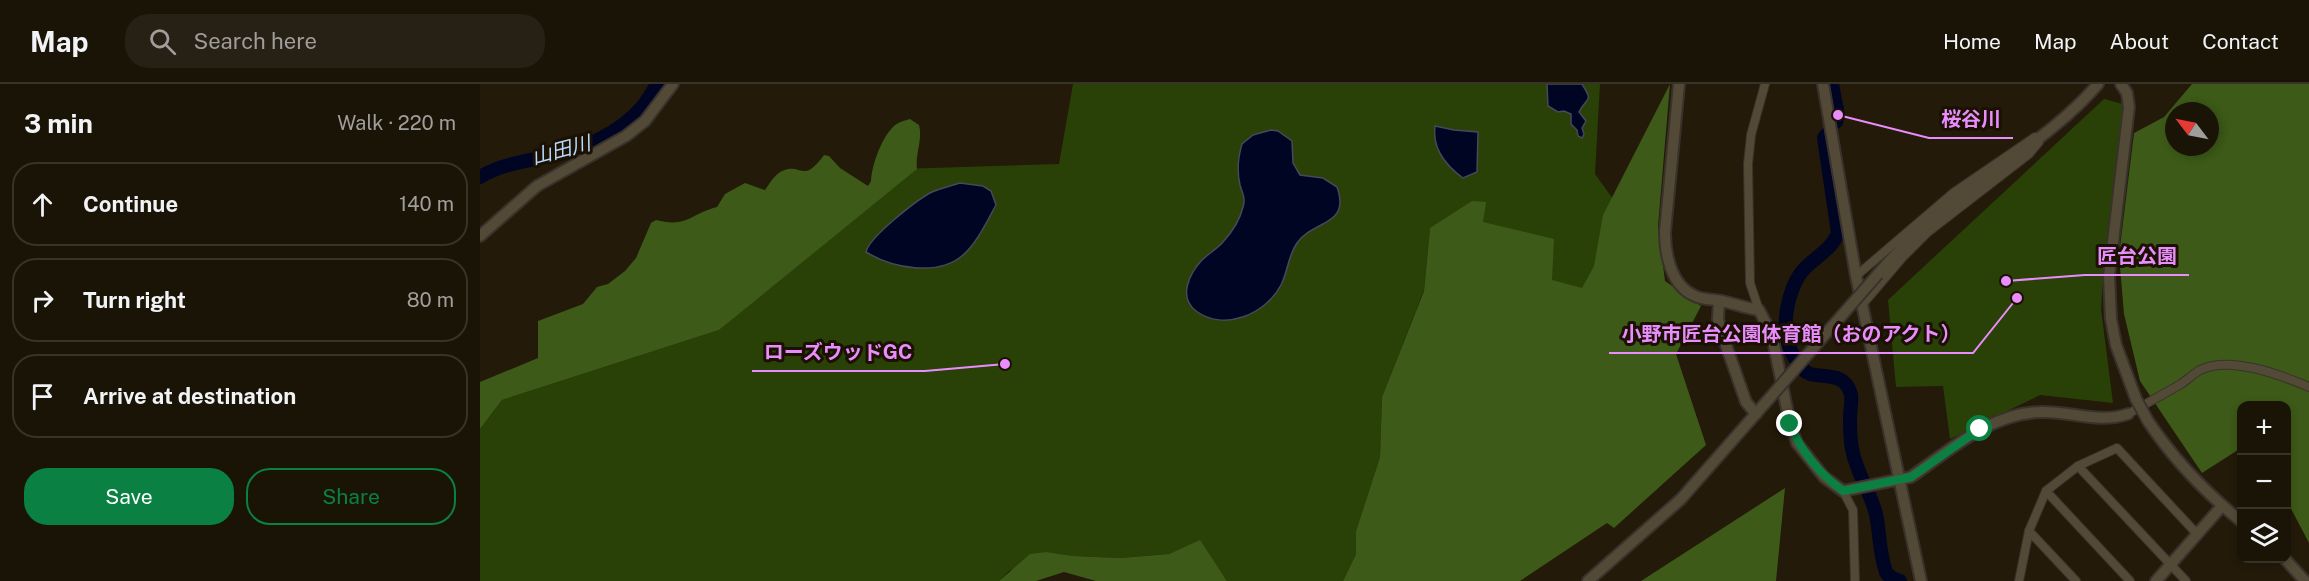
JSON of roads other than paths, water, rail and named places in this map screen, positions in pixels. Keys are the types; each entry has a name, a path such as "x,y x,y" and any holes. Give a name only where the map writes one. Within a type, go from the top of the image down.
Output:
{"street":[{"path":"480,236 537,186 626,136 645,121 673,84"},
{"path":"1679,84 1665,252 1671,270 1693,296 1759,310"},
{"path":"1765,84 1751,135 1748,164 1750,283 1759,310 1772,335 1790,424 1797,443 1824,477 1843,491 1853,510 1855,581"},
{"path":"1823,84 1856,276 1921,581"},
{"path":"1588,581 1681,500 1878,274 1918,232 2052,127 2087,97 2098,84"},
{"path":"2121,84 2127,93 2129,107 2109,276 2116,345 2122,367 2148,422 2170,452 2237,519"},
{"path":"1856,276 1953,193 2021,144 2052,127"},
{"path":"1862,305 1928,232 2030,154 2052,127"},
{"path":"1719,301 1718,319 1721,331 1746,402 1758,411"},
{"path":"1843,491 1901,481 1911,477 1980,429 2012,416 2039,412 2067,412 2112,419 2128,414 2201,370 2216,367 2256,368 2309,387"},
{"path":"2019,581 2029,531 2046,491 2078,466 2117,448 2198,535"},
{"path":"2078,466 2186,581"},
{"path":"2046,491 2130,581"},
{"path":"2156,581 2222,506"},
{"path":"2029,531 2076,581"},
{"path":"2289,563 2305,581"}],"water":[{"path":"1547,84 1582,84 1588,94 1588,99 1579,112 1586,121 1582,128 1584,134 1582,138 1578,136 1577,130 1571,124 1571,114 1564,111 1558,112 1548,106"},
{"path":"1435,126 1478,132 1477,172 1463,178 1445,162 1436,142"},
{"path":"1271,130 1278,131 1292,141 1293,163 1300,175 1323,178 1337,187 1340,200 1339,209 1335,216 1312,230 1297,243 1281,285 1265,304 1255,312 1231,320 1207,317 1191,305 1187,286 1202,260 1226,238 1240,217 1244,204 1238,170 1242,144 1253,135"},
{"path":"960,183 983,186 991,191 996,205 977,238 963,255 941,266 915,268 889,262 866,252 869,245 885,228 916,202 932,192"}],"waterway":[{"name":"山田川","path":"480,177 507,165 567,152 602,138 633,116 657,84"},
{"path":"1832,84 1838,115 1836,122"},
{"path":"1827,134 1824,138 1838,233 1832,244 1800,274 1792,289 1787,307 1787,337 1794,356 1805,371 1810,374 1840,379 1848,388 1851,395 1850,433 1854,457 1876,514 1886,572 1890,577 1900,581"}],"place":[{"name":"桜谷川","path":"1838,115"},
{"name":"匠台公園","path":"2006,281"},
{"name":"小野市匠台公園体育館（おのアクト）","path":"2017,298"},
{"name":"ローズウッドGC","path":"1005,364"}]}
